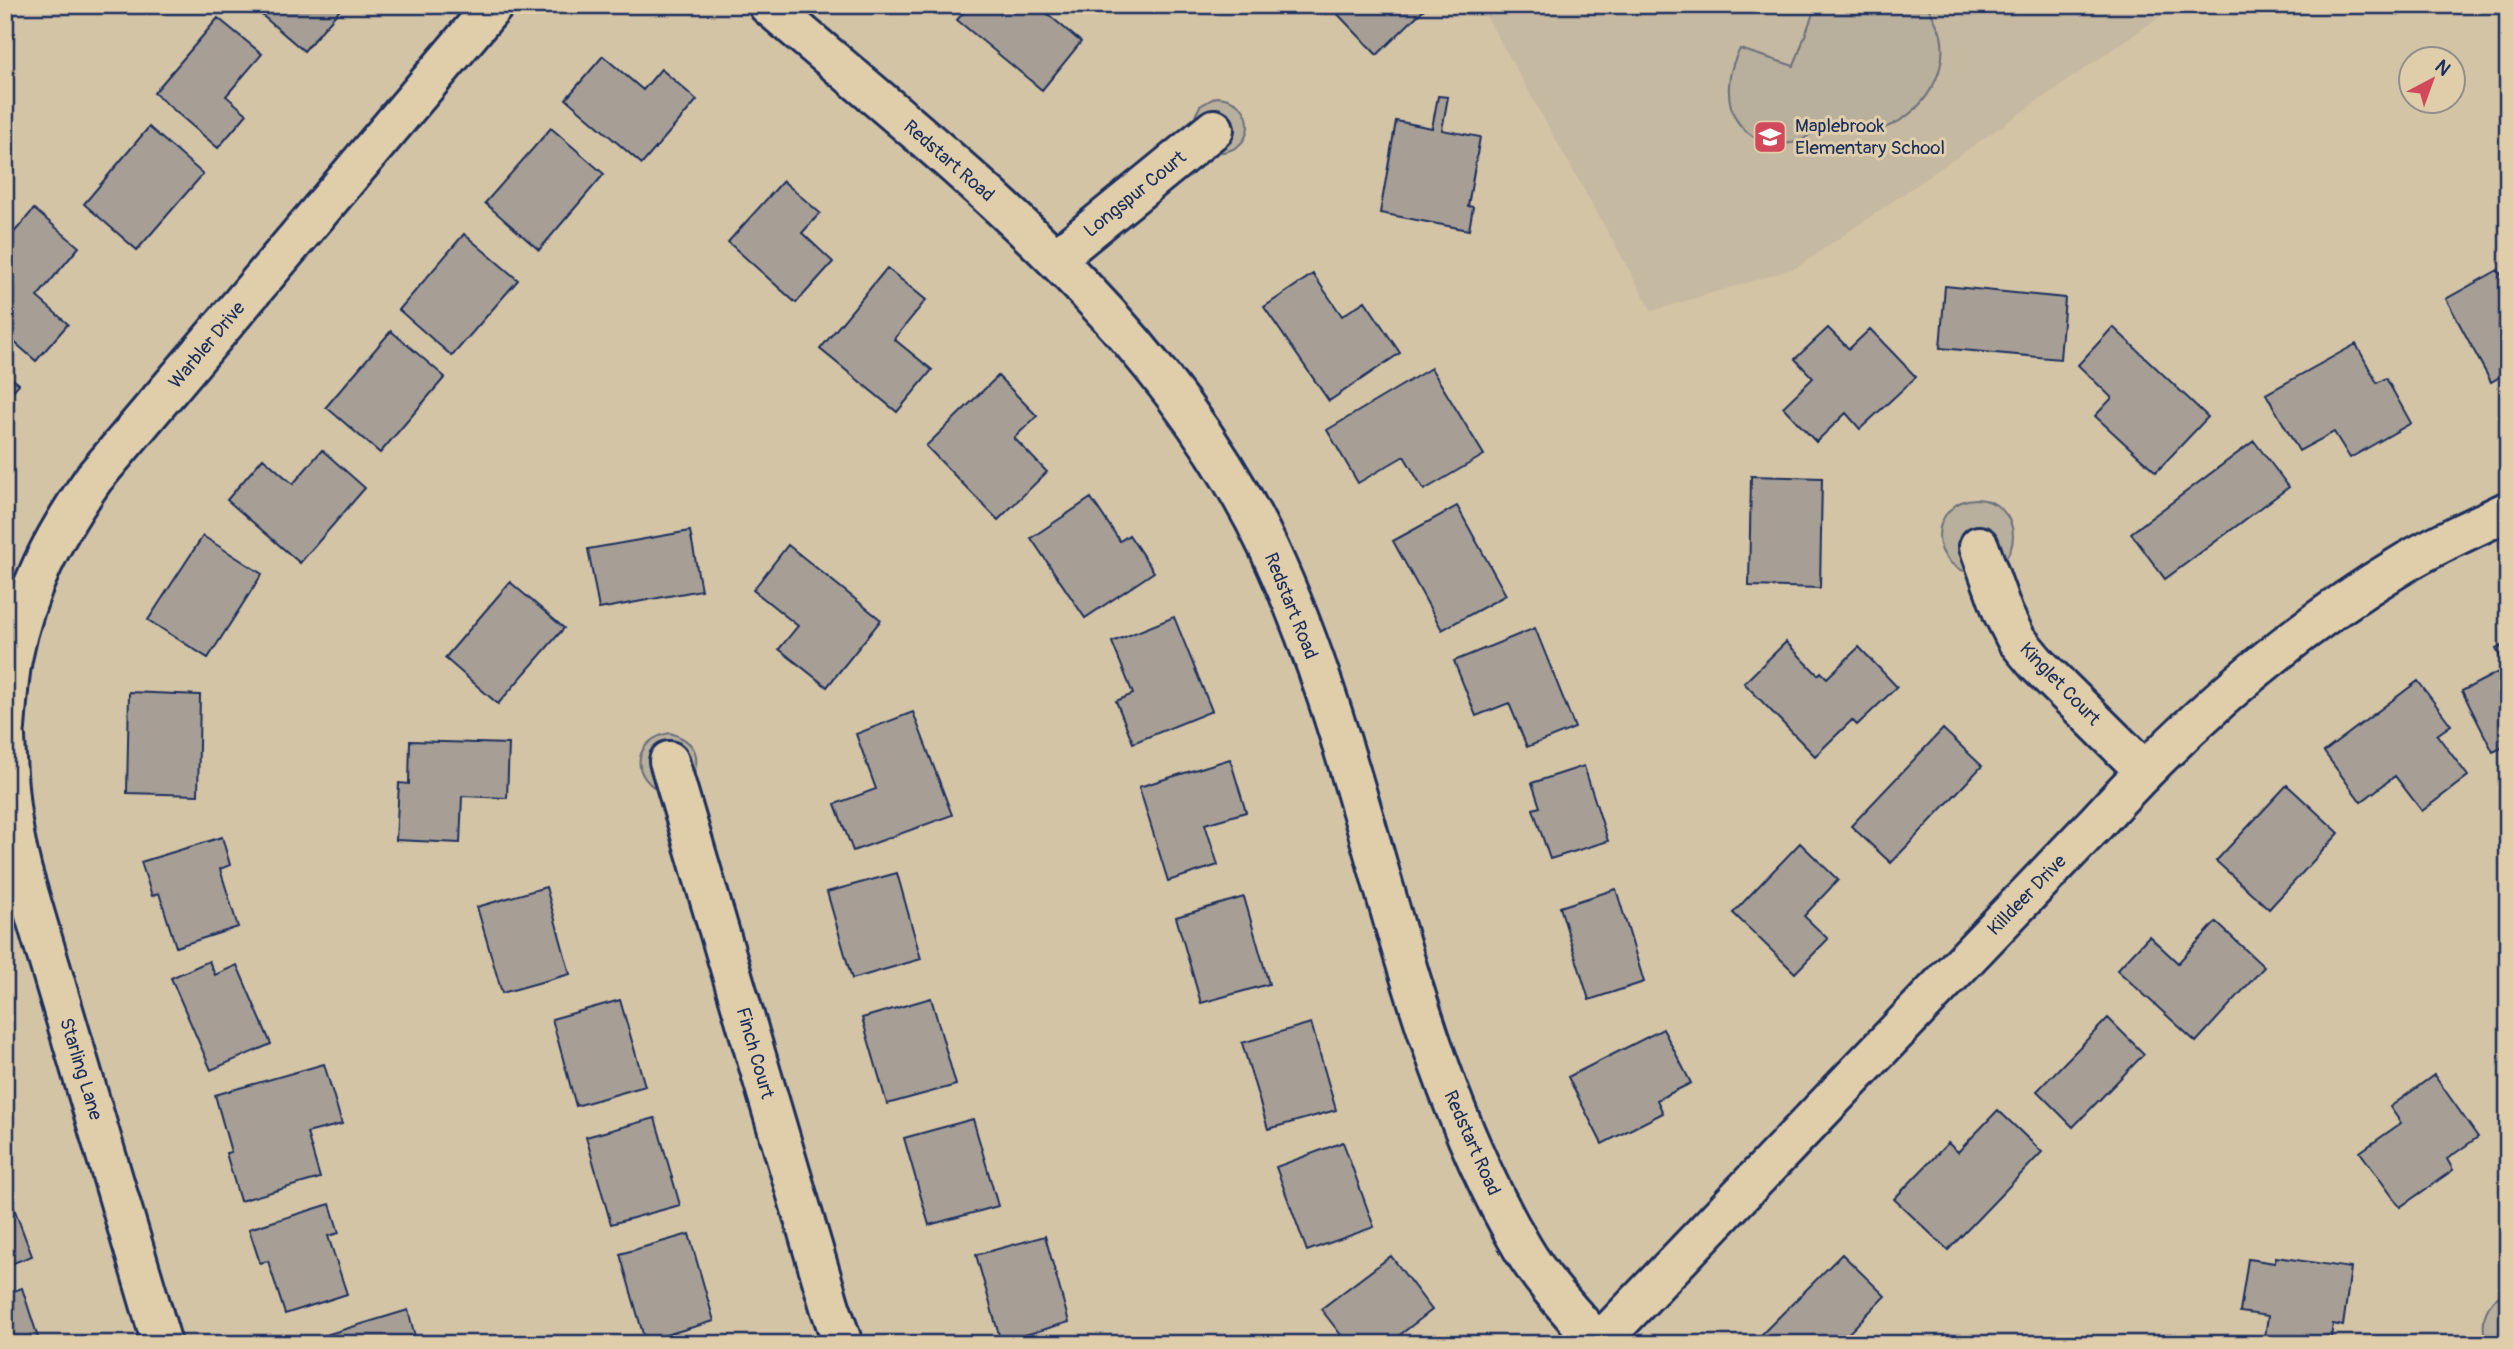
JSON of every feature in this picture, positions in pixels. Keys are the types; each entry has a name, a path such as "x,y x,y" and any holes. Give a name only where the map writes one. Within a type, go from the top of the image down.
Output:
{"street":[{"name":"Warbler Drive","path":"5,729 12,662 22,616 39,567 69,514 103,468 495,5"},
{"name":"Redstart Road","path":"768,5 1010,214 1056,258 1165,381 1223,467 1267,546 1301,623 1342,740 1419,1005 1445,1083 1480,1167 1525,1252 1598,1344"},
{"name":"Longspur Court","path":"1056,258 1214,129"},
{"name":"Killdeer Drive","path":"1598,1344 2144,770 2230,688 2303,631 2403,564 2508,511"},
{"name":"Kinglet Court","path":"1979,546 2003,613 2016,639 2036,663 2144,770"},
{"path":"5,737 6,792"},
{"name":"Finch Court","path":"669,761 843,1344"},
{"name":"Starling Lane","path":"6,792 11,828 22,872 162,1344"}],"shaded area":[{"name":"Maplebrook Elementary School","path":"1480,5 2177,5 1796,268 1652,311"},
{"path":"1816,5 1927,5 1941,35 1942,51 1935,81 1917,107 1892,125 1877,130 1855,131 1818,126 1806,138 1795,142 1778,143 1759,139 1746,131 1731,108 1729,93 1733,63 1740,49 1794,66"},
{"path":"1216,97 1231,100 1241,107 1247,116 1248,127 1238,146 1227,151 1211,152 1192,122 1200,106"},
{"path":"1969,499 1983,499 1997,505 2007,515 2013,536 2011,550 1997,567 1983,573 1969,573 1955,567 1945,557 1939,543 1939,529 1945,515 1955,505"},
{"path":"670,733 691,745 696,756 695,770 692,779 660,791 643,776 640,758 649,742"},
{"path":"2508,1291 2508,1344 2487,1344 2484,1327 2486,1313 2494,1300"}],"building":[{"path":"250,5 344,5 304,51"},
{"path":"970,5 1037,5 1081,42 1042,90 957,20"},
{"path":"1329,5 1425,5 1426,7 1377,55"},
{"path":"218,18 262,54 226,96 247,114 218,148 154,93"},
{"path":"603,56 643,90 661,69 697,100 642,164 566,99"},
{"path":"1438,96 1448,97 1442,130 1480,137 1468,206 1473,207 1469,230 1380,213 1396,121 1432,128"},
{"path":"149,127 203,174 137,250 84,204"},
{"path":"551,128 604,174 539,250 485,203"},
{"path":"783,181 820,213 802,233 833,262 796,303 728,242"},
{"path":"34,209 79,247 37,297 68,324 36,361 5,334 5,315 8,311 5,308 5,243"},
{"path":"464,234 518,280 452,356 399,310"},
{"path":"887,268 926,300 894,339 932,370 897,412 820,349"},
{"path":"2498,270 2508,287 2508,372 2491,382 2446,299"},
{"path":"1313,274 1342,316 1365,301 1400,353 1329,401 1264,307"},
{"path":"1945,286 2065,298 2060,359 1940,348"},
{"path":"2113,327 2208,417 2156,472 2095,416 2112,398 2078,365"},
{"path":"1828,328 1849,349 1870,329 1916,377 1860,429 1846,413 1816,442 1783,407 1813,378 1795,359"},
{"path":"391,331 445,377 380,453 326,407"},
{"path":"2356,344 2377,383 2386,378 2411,423 2350,458 2334,432 2299,451 2266,394"},
{"path":"1431,368 1484,455 1424,490 1404,456 1358,483 1327,430"},
{"path":"5,373 19,384 5,400"},
{"path":"998,376 1037,416 1014,438 1047,472 998,520 926,446"},
{"path":"2254,441 2289,487 2165,579 2131,533"},
{"path":"322,450 365,488 300,563 227,500 263,458 293,484"},
{"path":"1751,476 1822,478 1820,588 1749,586"},
{"path":"1091,498 1120,541 1129,535 1154,572 1085,618 1031,538"},
{"path":"1457,506 1506,595 1442,630 1393,541"},
{"path":"690,531 701,590 599,609 588,549"},
{"path":"203,536 262,574 208,658 148,620"},
{"path":"788,545 881,620 827,687 779,649 798,626 753,590"},
{"path":"510,582 564,628 498,704 445,658"},
{"path":"1174,617 1212,711 1133,743 1116,701 1133,694 1112,642"},
{"path":"1535,628 1575,728 1527,747 1509,703 1476,716 1454,661"},
{"path":"1786,642 1818,675 1821,672 1827,678 1859,647 1897,687 1857,725 1852,720 1815,756 1744,683"},
{"path":"2508,643 2508,745 2493,752 2462,691 2506,668 2496,649"},
{"path":"2418,681 2451,725 2437,735 2468,776 2422,811 2395,776 2361,802 2324,752"},
{"path":"129,692 200,695 198,795 127,793"},
{"path":"913,712 952,815 853,851 835,804 876,789 856,734"},
{"path":"1943,729 1982,766 1891,863 1851,826"},
{"path":"410,741 509,744 507,798 462,796 460,843 396,840 399,783 409,784"},
{"path":"1230,759 1246,812 1205,824 1218,865 1168,881 1139,787"},
{"path":"1584,766 1608,841 1550,859 1533,809 1540,807 1532,783"},
{"path":"2287,785 2339,833 2269,909 2216,861"},
{"path":"222,837 230,865 220,869 238,927 176,947 159,893 152,896 141,862"},
{"path":"1800,843 1838,880 1804,916 1828,939 1795,973 1733,913"},
{"path":"897,873 921,959 852,979 827,892"},
{"path":"546,887 570,974 502,993 477,907"},
{"path":"1616,889 1644,982 1589,1000 1560,907"},
{"path":"1244,897 1269,984 1201,1003 1176,917"},
{"path":"2216,922 2264,967 2196,1042 2117,970 2149,936 2178,963"},
{"path":"209,961 215,975 237,965 271,1044 211,1070 171,978"},
{"path":"931,998 956,1085 887,1104 862,1018"},
{"path":"620,1000 645,1086 576,1106 552,1019"},
{"path":"2108,1018 2144,1054 2073,1127 2037,1091"},
{"path":"1311,1023 1336,1110 1268,1129 1242,1043"},
{"path":"1663,1029 1691,1083 1657,1100 1663,1113 1602,1144 1568,1077"},
{"path":"324,1064 342,1124 307,1133 320,1178 240,1201 226,1153 231,1152 215,1095"},
{"path":"2434,1075 2478,1137 2447,1159 2453,1170 2400,1207 2360,1152 2401,1123 2390,1107"},
{"path":"1998,1110 2042,1152 1948,1250 1894,1199 1948,1143 1958,1152"},
{"path":"655,1118 680,1205 611,1224 586,1137"},
{"path":"973,1119 998,1206 929,1225 904,1138"},
{"path":"1343,1142 1374,1227 1307,1251 1276,1167"},
{"path":"5,1184 32,1256 5,1266"},
{"path":"330,1204 339,1233 328,1236 347,1294 285,1314 268,1261 260,1263 249,1229"},
{"path":"689,1234 714,1321 645,1341 620,1254"},
{"path":"1045,1236 1069,1322 1001,1342 976,1255"},
{"path":"1842,1254 1885,1296 1838,1344 1765,1344 1758,1338"},
{"path":"1391,1256 1432,1310 1388,1344 1348,1344 1321,1309"},
{"path":"2276,1257 2351,1268 2343,1326 2333,1324 2330,1344 2264,1344 2268,1316 2240,1312 2248,1259 2275,1263"},
{"path":"22,1288 40,1344 5,1344 5,1294"},
{"path":"408,1310 417,1344 296,1344"}],"place":[{"name":"Maplebrook Elementary School","path":"1770,137"}]}
